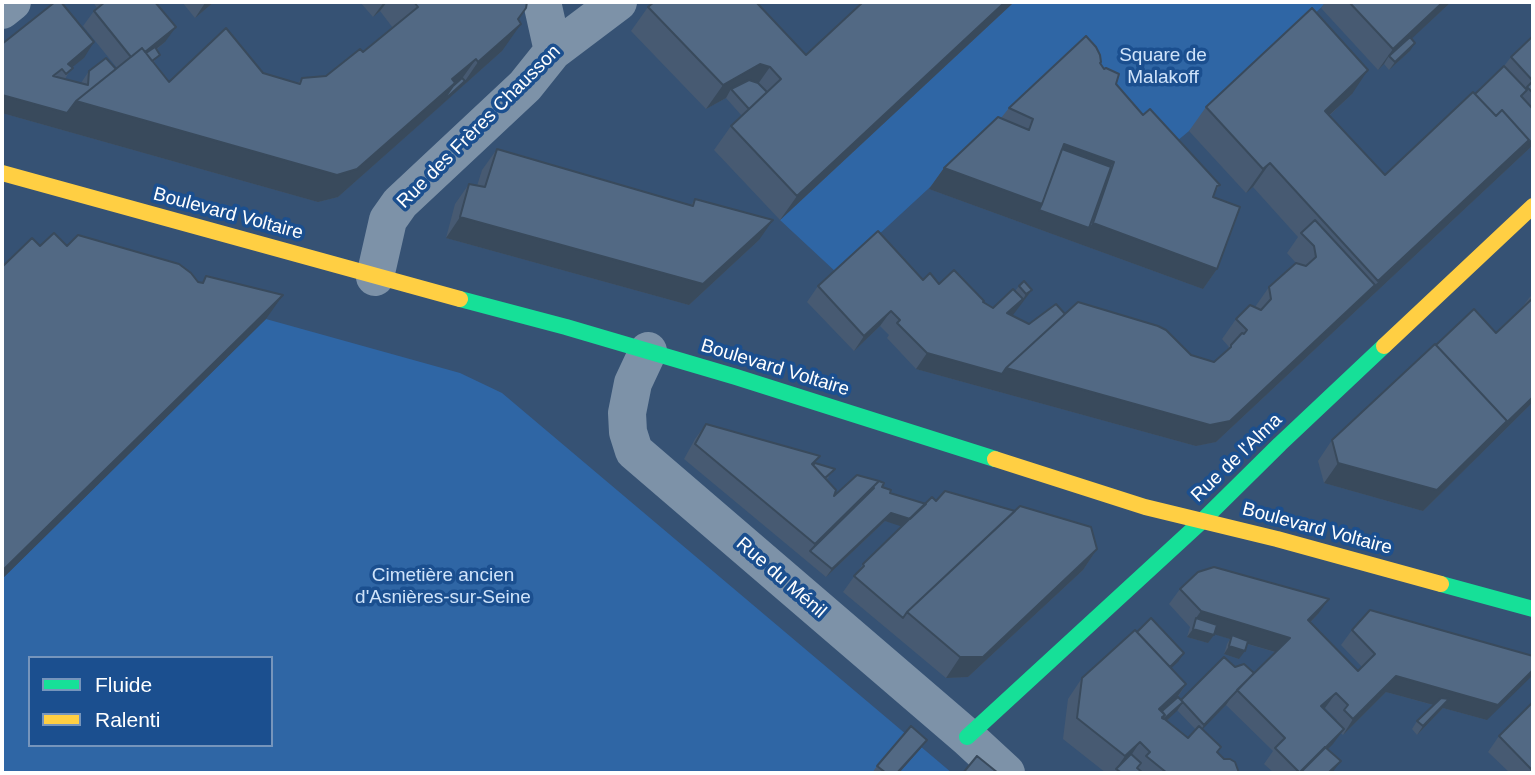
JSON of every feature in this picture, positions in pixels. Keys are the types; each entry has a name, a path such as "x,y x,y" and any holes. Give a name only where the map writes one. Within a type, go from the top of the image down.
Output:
{"main road":[{"name":"Boulevard Voltaire","path":"2,173 648,351 1127,502 1277,539 1533,609"},
{"name":"Rue de l'Alma","path":"967,737 1202,521 1533,206"}],"street":[{"path":"2,10 12,2"},
{"path":"542,2 553,51"},
{"name":"Rue des Frères Chausson","path":"374,277 388,220 400,203 525,86 553,51 618,2"},
{"name":"Rue du Ménil","path":"648,351 634,383 627,413 628,432 634,451 1006,773"}],"green space":[{"name":"Square de Malakoff","path":"1014,2 1327,2 1159,156 1071,57 837,273 780,220"},
{"name":"Cimetière ancien d'Asnières-sur-Seine","path":"266,319 460,373 502,393 952,773 2,773 2,579"}],"building":[{"path":"55,2 61,2 94,42 68,64 73,68 66,74 62,69 53,76 88,85 89,71 106,58 116,69 76,101 67,113 2,95 2,44"},
{"path":"105,2 155,2 176,27 145,52 142,48 131,57 94,11"},
{"path":"414,2 527,2 518,19 521,24 478,62 476,59 452,79 455,83 357,169 337,175 76,101 142,48 169,82 226,28 263,73 300,84 302,78 326,76 360,49 363,52 418,7"},
{"path":"654,2 756,2 806,55 863,2 1005,2 797,196 731,126 781,79 770,67 760,64 723,85 648,7"},
{"path":"1349,2 1443,2 1393,49"},
{"path":"1312,8 1368,70 1325,111 1385,175 1473,92 1496,116 1502,110 1529,140 1378,281 1270,163 1263,169 1206,107"},
{"path":"1086,36 1096,47 1104,69 1119,74 1116,84 1143,115 1150,109 1220,185 1213,197 1240,207 1217,269 1093,223 1114,162 1064,144 1042,204 944,168 998,117 1029,130 1033,119 1009,108"},
{"path":"1533,36 1533,81 1511,57"},
{"path":"1410,37 1415,43 1395,62 1389,56"},
{"path":"155,47 160,55 152,61 146,53"},
{"path":"1504,66 1527,90 1521,96 1533,109 1533,139 1523,149 1529,140 1502,110 1496,116 1475,94"},
{"path":"462,78 465,81 442,102 453,86"},
{"path":"749,80 758,83 767,92 749,109 731,89"},
{"path":"1533,81 1533,93 1527,87"},
{"path":"497,149 693,206 695,199 773,220 703,284 460,217 469,184 485,187"},
{"path":"1062,149 1111,167 1089,228 1039,210"},
{"path":"1315,220 1375,285 1230,421 1210,425 1006,368 1078,302 1158,326 1166,330 1191,355 1214,362 1247,330 1236,319 1250,305 1261,310 1271,299 1269,287 1296,263 1306,266 1316,257 1314,246 1301,233"},
{"path":"878,231 923,280 930,273 939,284 954,270 983,302 993,308 1013,289 1023,299 1007,313 1029,324 1056,304 1065,314 1002,374 927,353 897,323 900,320 891,311 864,336 818,286"},
{"path":"54,233 67,246 78,235 179,264 198,282 203,283 206,276 283,295 2,571 2,267 32,238 40,246"},
{"path":"1024,281 1032,290 1026,294 1019,286"},
{"path":"1533,298 1533,397 1503,426 1507,421 1436,345 1474,309 1496,333"},
{"path":"1435,344 1507,421 1437,490 1338,463 1332,440"},
{"path":"706,424 820,456 812,464 836,490 834,496 857,475 879,481 815,544 695,444"},
{"path":"815,463 835,469 825,478 813,465"},
{"path":"879,481 884,483 882,487 891,490 890,493 926,504 910,519 891,513 832,569 810,551"},
{"path":"945,491 1015,511 903,618 854,576 932,497 936,501"},
{"path":"1020,506 1091,527 1097,549 983,657 960,657 907,612"},
{"path":"1214,567 1329,599 1308,620 1358,671 1375,654 1352,630 1370,610 1533,656 1533,670 1498,705 1396,676 1353,719 1344,710 1348,705 1336,693 1321,706 1344,729 1300,773 1275,748 1285,738 1237,690 1290,638 1201,611 1180,589 1198,572"},
{"path":"1151,618 1184,653 1170,667 1137,632"},
{"path":"1196,618 1217,625 1214,635 1193,629"},
{"path":"1135,630 1186,684 1159,709 1165,715 1162,717 1188,738 1199,726 1221,747 1217,752 1224,759 1235,762 1239,773 1167,773 1146,756 1150,752 1140,742 1125,756 1077,718 1082,678"},
{"path":"1232,635 1248,641 1245,651 1229,646"},
{"path":"1224,657 1235,667 1244,664 1254,673 1204,725 1181,700"},
{"path":"1178,697 1183,702 1162,718 1165,715 1162,711"},
{"path":"1441,698 1449,699 1423,726 1417,721"},
{"path":"1533,702 1533,771 1499,736"},
{"path":"911,726 927,740 897,773 886,773 877,766"},
{"path":"1325,747 1341,761 1328,773 1299,773"},
{"path":"1131,754 1141,763 1137,768 1143,773 1122,773 1116,769"},
{"path":"977,756 998,773 963,773"}],"traffic: fast":[{"path":"460,299 736,377 995,459"},
{"path":"967,737 1202,521 1384,346"},
{"path":"1441,584 1533,609"}],"traffic: slow":[{"path":"2,173 460,299"},
{"path":"1384,346 1533,206"},
{"path":"995,459 1145,507 1277,539 1441,584"}]}
